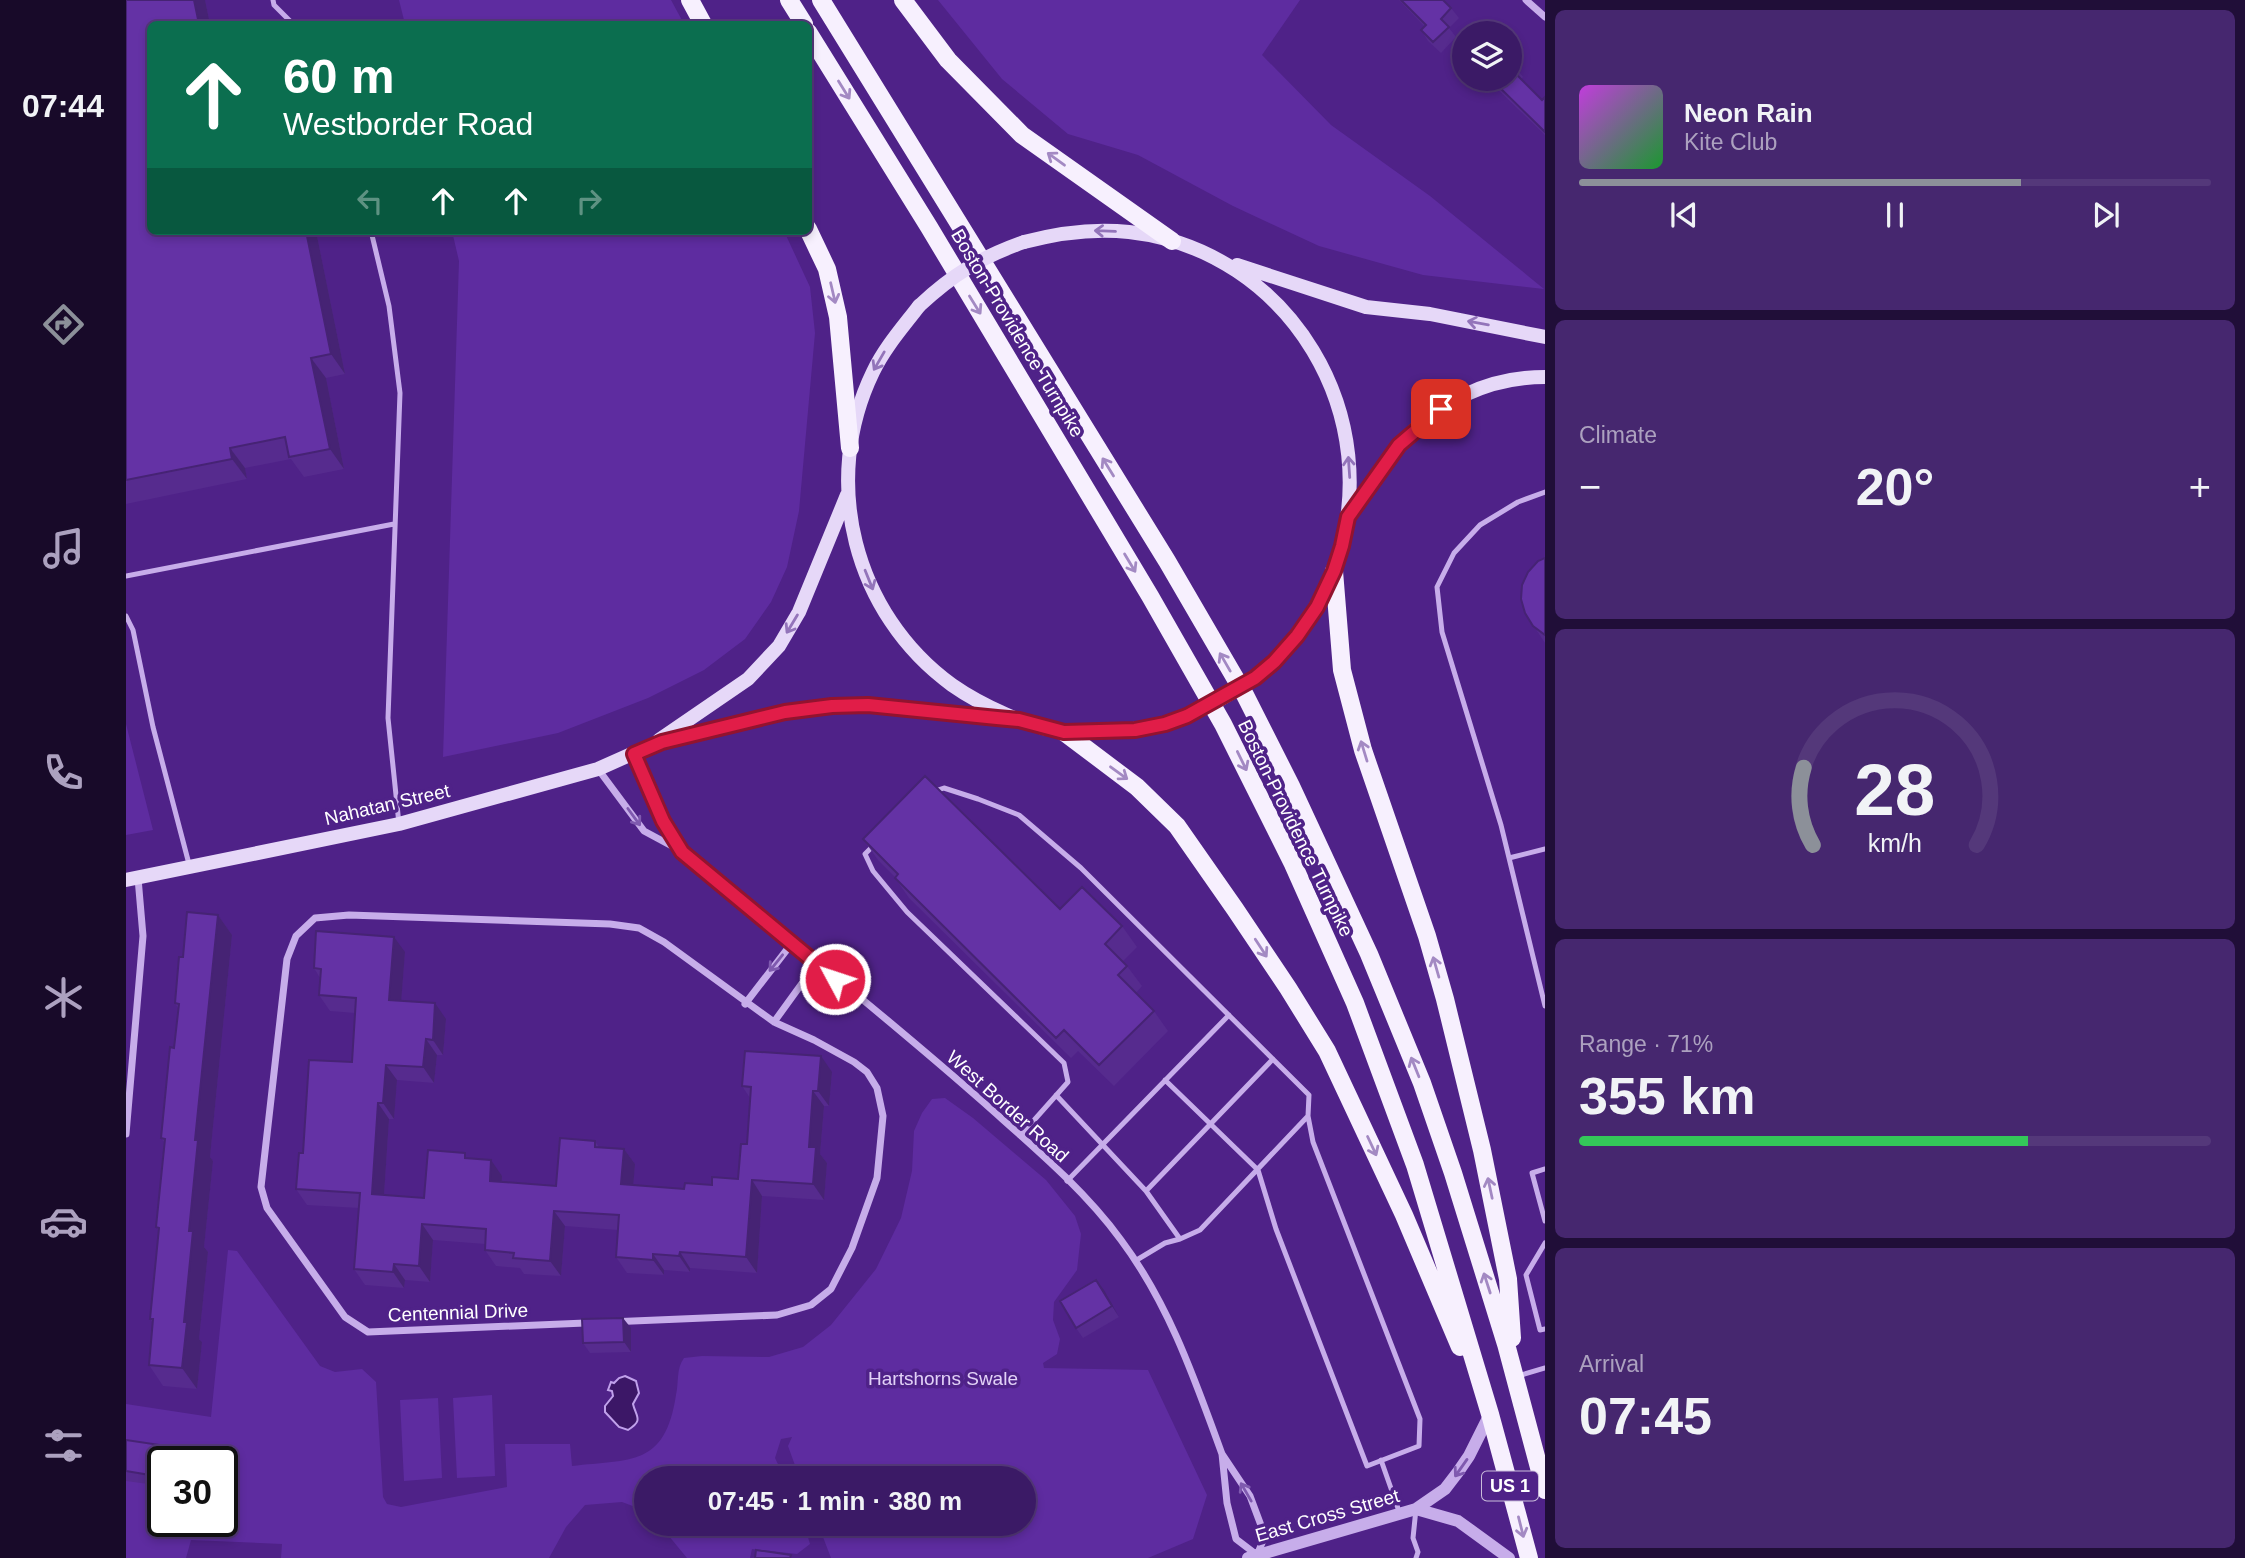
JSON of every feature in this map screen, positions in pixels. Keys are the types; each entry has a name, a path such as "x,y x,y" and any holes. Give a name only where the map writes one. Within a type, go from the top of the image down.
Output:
{"main road":[{"path":"690,0 701,21"},
{"path":"789,0 802,21"},
{"name":"Boston-Providence Turnpike","path":"821,0 1167,561 1245,695 1279,763 1369,954 1422,1083 1453,1174 1515,1377 1545,1490"},
{"path":"903,0 948,60 1023,135 1172,241"},
{"name":"Boston-Providence Turnpike","path":"812,38 940,243 1150,596 1223,724 1293,863 1355,1003 1415,1165 1490,1414 1529,1558"},
{"path":"850,449 858,410 874,370 891,341 919,306 968,266 1024,242 1048,236 1089,230 1126,231 1172,241 1215,258 1366,307 1443,317 1545,337"},
{"path":"811,235 827,269 838,317 850,449 848,494 854,539 870,586 888,620 933,671 970,697 1019,720 1064,732 1135,730 1165,724 1187,716 1255,678 1274,662 1297,636 1317,607 1342,546 1348,517 1350,475 1347,437 1335,393 1312,347 1286,312 1247,278 1215,258"},
{"path":"1348,517 1399,445 1450,402 1459,396 1497,383 1545,377"},
{"name":"Nahatan Street","path":"132,879 399,824 598,769 652,745 748,679 779,646 799,612 848,494"},
{"path":"1334,571 1342,670 1363,750 1427,936 1517,1277 1515,1377"},
{"name":"Nahatan Street","path":"652,745 785,712 832,706 868,705 1019,720"},
{"path":"1064,732 1137,787 1177,826 1236,909 1314,1030 1327,1051 1399,1203 1490,1414"}],"street":[{"path":"1526,0 1545,17"},
{"path":"634,754 663,821 682,852"},
{"path":"598,769 644,831 682,852"},
{"name":"West Border Road","path":"682,852 948,1071 1067,1181 1121,1240 1155,1291 1186,1356 1222,1454 1250,1496 1265,1536 1254,1557 1236,1539 1227,1503 1222,1454"},
{"path":"126,1134 143,936 132,879"},
{"name":"Centennial Drive","path":"349,915 610,924 639,928 664,942 745,1004 774,1023 855,1062 867,1072 877,1088 883,1116 877,1178 852,1248 831,1289 811,1305 776,1315 368,1332 345,1317 267,1208 261,1187 287,959 296,936 315,918 349,915"},
{"path":"745,1004 792,943"},
{"path":"774,1023 816,964"},
{"name":"East Cross Street","path":"1254,1557 1416,1509 1445,1489 1469,1456 1490,1414"},
{"path":"1529,1431 1545,1448"},
{"name":"East Cross Street","path":"1416,1509 1458,1521 1509,1558"}],"lane":[{"path":"273,0 274,5 290,21"},
{"path":"372,235 388,306 400,393 388,718 399,824"},
{"path":"1545,492 1518,502 1480,526 1454,553 1437,587 1442,632 1501,825 1545,1006"},
{"path":"126,576 394,524"},
{"path":"126,616 133,629 153,727 190,867"},
{"path":"923,794 944,788 1019,815 1080,868 1309,1095 1308,1116 1313,1142 1420,1419 1419,1446 1367,1466 1276,1229 1258,1170 1165,1080"},
{"path":"875,844 865,854 873,871 907,912 1064,1063 1068,1082 1020,1136"},
{"path":"1509,858 1545,849"},
{"path":"1067,1181 1229,1015"},
{"path":"1146,1191 1273,1059"},
{"path":"1056,1095 1146,1191 1180,1239"},
{"path":"1135,1261 1165,1243 1200,1230 1308,1116"},
{"path":"1545,1169 1532,1174 1545,1221"},
{"path":"1545,1243 1517,1277 1540,1330 1545,1329"},
{"path":"1515,1377 1545,1368"},
{"path":"1381,1460 1400,1514"},
{"path":"1416,1509 1413,1538 1417,1555 1423,1558"}],"green space":[{"path":"399,0 671,0 682,21 404,21"},
{"path":"938,0 1300,0 1262,55 1331,125 1430,196 1544,289 1423,275 1319,246 1233,206 1138,155 1068,134 1002,79"},
{"path":"453,235 786,235 810,287 815,333 799,511 787,567 771,602 745,639 704,670 648,698 558,733 443,757 459,261"},
{"path":"126,724 153,830 126,835"},
{"name":"Hartshorns Swale","path":"945,1098 973,1118 1046,1180 1075,1216 1081,1234 1077,1270 1054,1302 1053,1320 1060,1339 1057,1354 1043,1363 1044,1368 1148,1370 1207,1495 1193,1539 1148,1558 831,1558 823,1536 1036,1536 1036,1466 795,1466 788,1446 792,1437 781,1439 775,1458 779,1466 634,1466 634,1506 622,1502 585,1505 566,1527 549,1558 281,1558 282,1544 191,1540 186,1558 126,1558 126,1404 211,1417 228,1250 237,1251 320,1366 335,1372 362,1369 376,1382 383,1497 387,1504 401,1507 507,1487 505,1444 570,1444 572,1466 612,1462 642,1455 654,1447 671,1418 679,1371 684,1358 769,1357 803,1347 831,1325 876,1269 901,1218 912,1171 914,1131 932,1099"},
{"path":"492,1395 495,1476 457,1478 453,1398"},
{"path":"438,1398 442,1478 404,1481 400,1400"},
{"path":"669,1536 808,1536 810,1544 797,1554 752,1549 750,1558 687,1558"}],"shaded area":[{"path":"625,1376 636,1381 639,1393 633,1404 637,1421 628,1430 619,1427 605,1412 605,1406 613,1396 612,1391 608,1390 611,1382 614,1383"}],"building":[{"path":"126,0 194,0 198,21 147,21 147,235 307,235 331,354 311,358 330,449 289,457 285,437 230,448 232,459 126,480"},
{"path":"1401,0 1443,0 1451,8 1441,19 1449,27 1433,42 1421,30 1426,25"},
{"path":"1522,80 1542,100 1545,97 1545,132 1503,91 1522,91"},
{"path":"1545,558 1545,635 1533,626 1521,599 1522,585 1528,572 1538,561"},
{"path":"925,776 1060,909 1082,887 1122,926 1105,944 1127,966 1118,975 1154,1011 1099,1065 1064,1030 1056,1038 895,878 898,874 863,839"},
{"path":"187,912 218,915 195,1140 198,1140 189,1231 193,1231 182,1368 149,1365 153,1319 150,1319 159,1228 156,1227 165,1139 161,1138 170,1047 174,1048 179,1004 175,1003 179,957 183,957"},
{"path":"316,931 394,937 389,1000 435,1003 433,1040 426,1039 423,1067 386,1065 383,1103 378,1103 372,1194 424,1198 428,1150 465,1153 465,1158 491,1160 490,1181 556,1186 560,1138 595,1141 595,1147 624,1149 621,1184 684,1189 685,1183 712,1185 712,1177 738,1179 741,1144 747,1144 751,1087 742,1086 745,1051 821,1056 818,1091 813,1091 809,1147 816,1147 813,1184 752,1180 746,1257 680,1252 679,1256 653,1254 653,1260 616,1257 619,1215 554,1211 550,1261 513,1258 514,1253 485,1250 486,1229 422,1224 419,1266 394,1264 393,1272 354,1269 360,1193 296,1189 299,1153 303,1153 309,1060 352,1062 356,998 319,995 321,969 314,968"},
{"path":"1096,1280 1112,1306 1076,1328 1060,1301"},
{"path":"623,1318 624,1342 583,1343 582,1319"},
{"path":"126,1440 160,1445 147,1446 147,1474 126,1471"},
{"path":"756,1550 791,1555 790,1558 755,1558"}],"route":[{"path":"835,979 682,852 663,821 634,754 662,742 785,712 832,706 868,705 1019,720 1064,732 1135,730 1187,716 1255,678 1274,662 1297,636 1317,607 1334,571 1348,517 1399,445 1441,409"}]}
